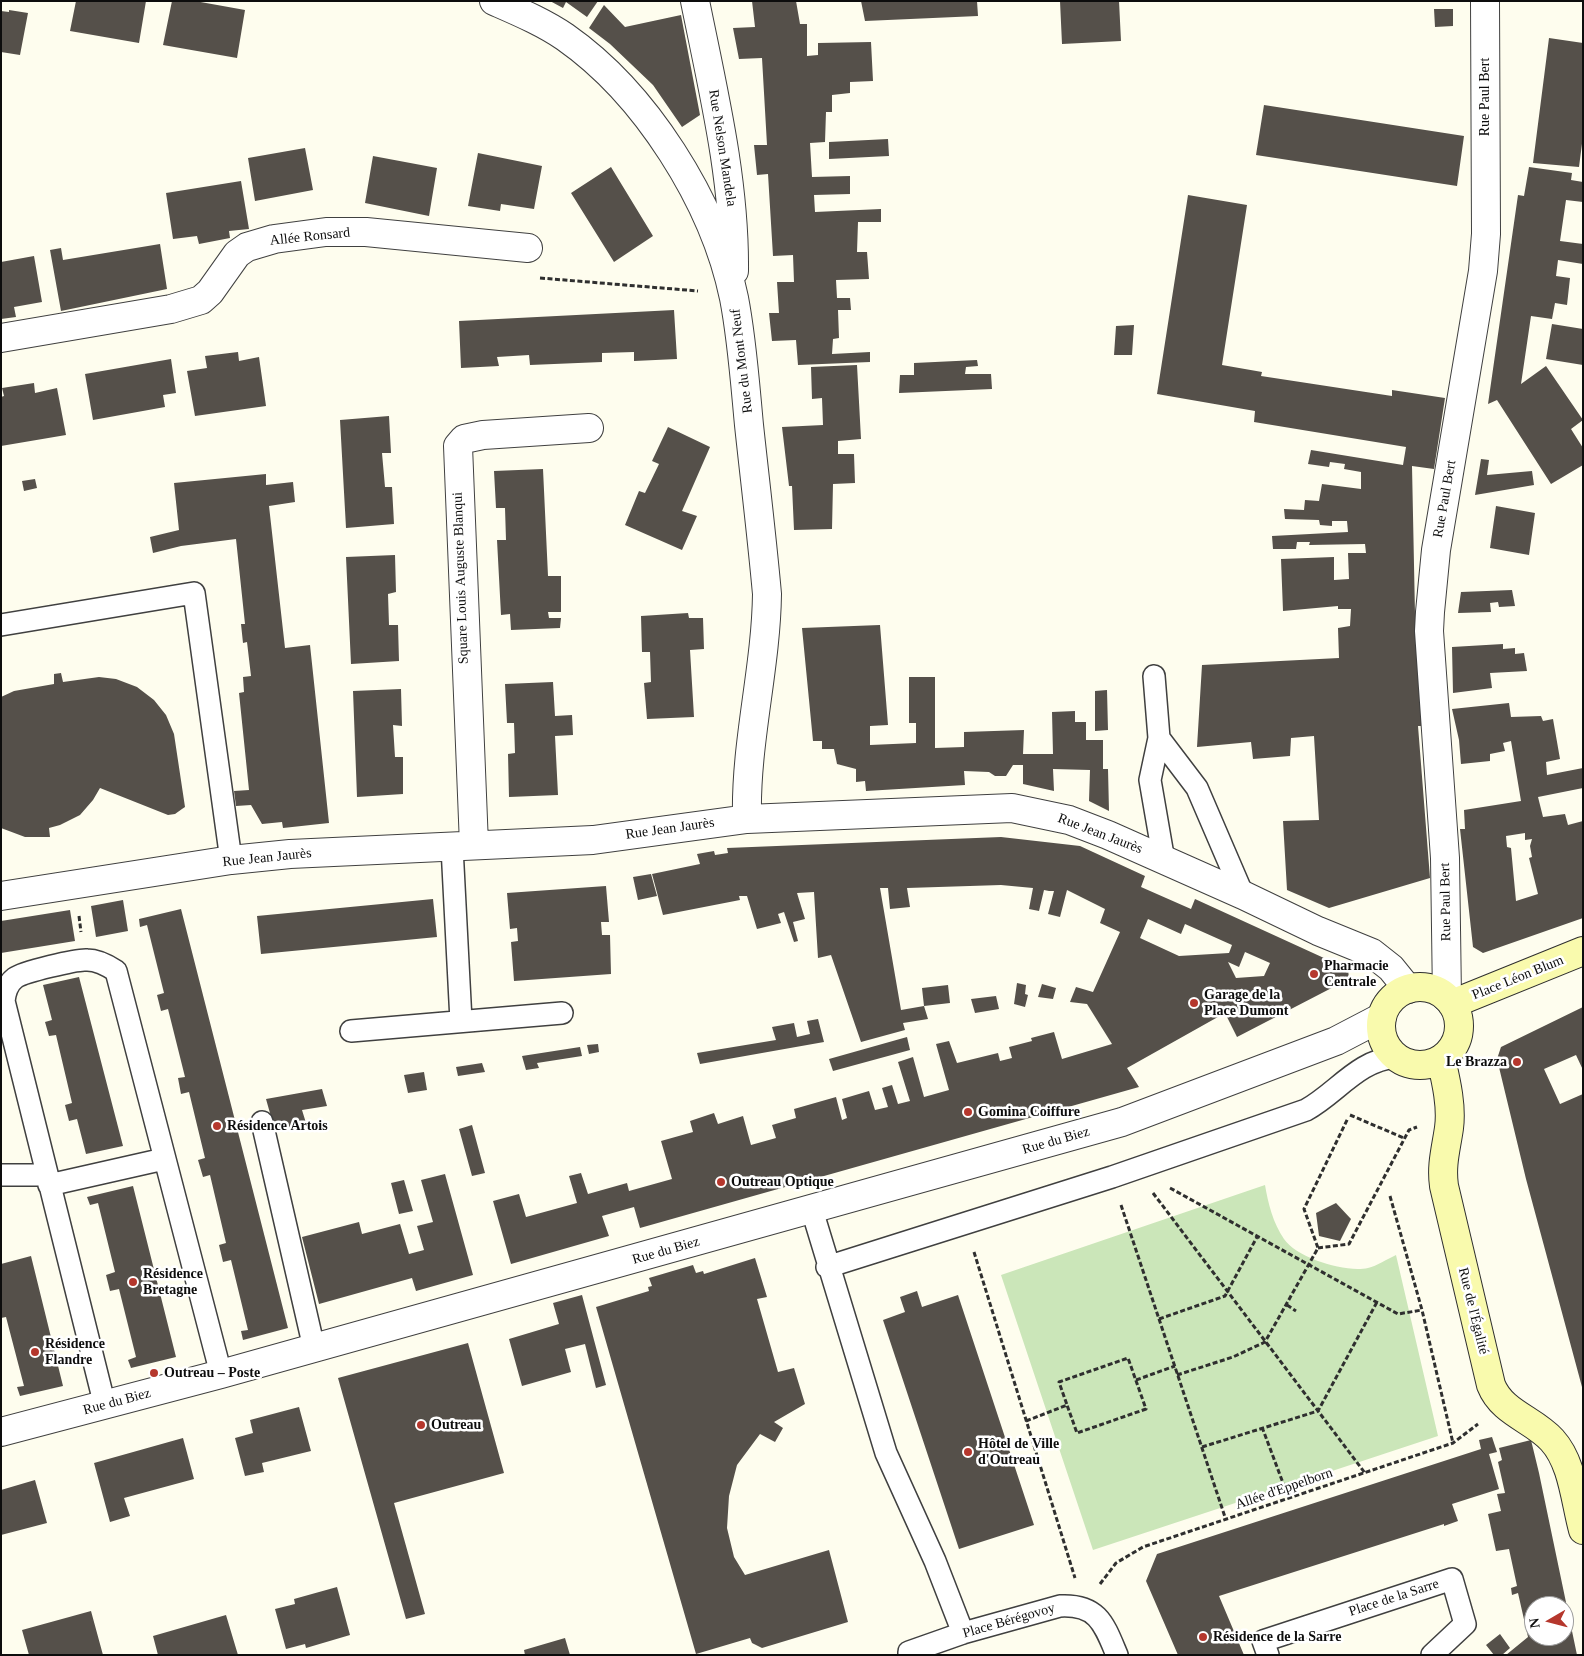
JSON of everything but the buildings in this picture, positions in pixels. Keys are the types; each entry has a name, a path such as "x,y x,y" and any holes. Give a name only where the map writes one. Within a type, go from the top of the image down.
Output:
{"street":[{"name":"Rue du Mont Neuf","path":"494,1 533,18 565,37 614,79 645,114 661,134 698,199 718,246 734,297 743,361 766,594 765,627 748,766 747,819"},
{"name":"Rue Nelson Mandela","path":"695,1 728,181 734,241 734,297"},
{"name":"Rue Paul Bert","path":"1449,1001 1445,858 1429,631 1436,550 1484,271 1486,234 1485,1"},
{"name":"Allée Ronsard","path":"1,338 171,309 201,300 210,292 237,254 247,247 274,239 326,232 366,232 528,248"},
{"name":"Square Louis Auguste Blanqui","path":"463,846 458,446 464,439 483,435 588,428"},
{"name":"Rue Jean Jaurès","path":"1,896 231,860 324,852 593,840 747,819 1012,808 1069,820 1243,895 1377,957 1395,972 1408,989"},
{"name":"Place Léon Blum","path":"1449,1001 1583,951"},
{"path":"1429,988 1449,1001 1458,1020 1458,1036 1453,1047 1433,1064 1418,1066 1408,1064 1396,1057 1383,1042 1381,1032 1382,1018 1391,999 1408,989 1429,988"},
{"name":"Rue du Biez","path":"1,1432 221,1374 1122,1122 1323,1046 1357,1032 1382,1018"},
{"name":"Rue de l'Égalité","path":"1441,1059 1447,1087 1449,1118 1442,1158 1445,1191 1491,1385 1496,1396 1504,1405 1546,1434 1561,1451 1566,1462 1583,1530"}],"lane":[{"path":"1,625 194,593 231,860"},
{"path":"1154,676 1159,738 1150,780 1164,860"},
{"path":"1159,738 1196,788 1243,895"},
{"path":"461,1021 463,846"},
{"path":"105,1406 4,1001 10,982 26,972 86,960 106,964 116,971 221,1374"},
{"path":"351,1032 562,1013"},
{"path":"828,1267 1112,1177 1306,1110 1319,1103 1351,1076 1375,1060 1396,1057"},
{"path":"262,1122 314,1348"},
{"path":"1,1174 48,1180 164,1158"},
{"path":"812,1210 886,1453 936,1560 963,1633"},
{"name":"Place de la Sarre","path":"1268,1655 1263,1640 1452,1579 1465,1624 1432,1655"},
{"name":"Place Bérégovoy","path":"909,1655 909,1652 963,1633 1060,1606 1084,1607"},
{"path":"1084,1607 1095,1613 1117,1655"}],"path":[{"path":"528,248 532,277 704,292"},
{"path":"78,911 82,936"},
{"path":"1178,1375 1233,1357 1266,1342 1288,1305 1318,1248 1304,1209 1356,1100 1351,1076"},
{"path":"1350,1114 1404,1138"},
{"path":"1318,1248 1349,1244 1409,1130 1449,1118"},
{"path":"1134,1169 1398,1314 1422,1310"},
{"path":"1134,1169 1366,1473"},
{"path":"1112,1177 1226,1520"},
{"path":"1390,1196 1422,1310 1453,1443"},
{"path":"965,1223 1084,1607"},
{"path":"1159,1319 1225,1296 1257,1237"},
{"path":"1202,1447 1318,1411 1378,1302"},
{"path":"1288,1305 1296,1311"},
{"path":"1128,1358 1146,1409 1077,1433 1067,1405 1059,1382 1128,1358"},
{"path":"1136,1380 1174,1366"},
{"path":"1026,1421 1067,1405"},
{"name":"Allée d'Eppelborn","path":"1084,1607 1116,1563 1128,1554 1143,1547 1453,1443 1504,1405"},
{"path":"1262,1427 1289,1499"}],"green space":[{"path":"1265,1185 1269,1206 1284,1239 1290,1246 1310,1258 1335,1266 1358,1269 1371,1267 1396,1255 1438,1436 1093,1550 1001,1275"}],"place":[{"name":"Pharmacie Centrale","path":"1314,974"},
{"name":"Garage de la Place Dumont","path":"1194,1003"},
{"name":"Le Brazza","path":"1517,1062"},
{"name":"Gomina Coiffure","path":"968,1112"},
{"name":"Résidence Artois","path":"217,1126"},
{"name":"Outreau Optique","path":"721,1182"},
{"name":"Résidence Bretagne","path":"133,1282"},
{"name":"Résidence Flandre","path":"35,1352"},
{"name":"Outreau – Poste","path":"154,1373"},
{"name":"Outreau","path":"421,1425"},
{"name":"Hôtel de Ville d'Outreau","path":"968,1452"},
{"name":"Résidence de la Sarre","path":"1203,1637"}]}
